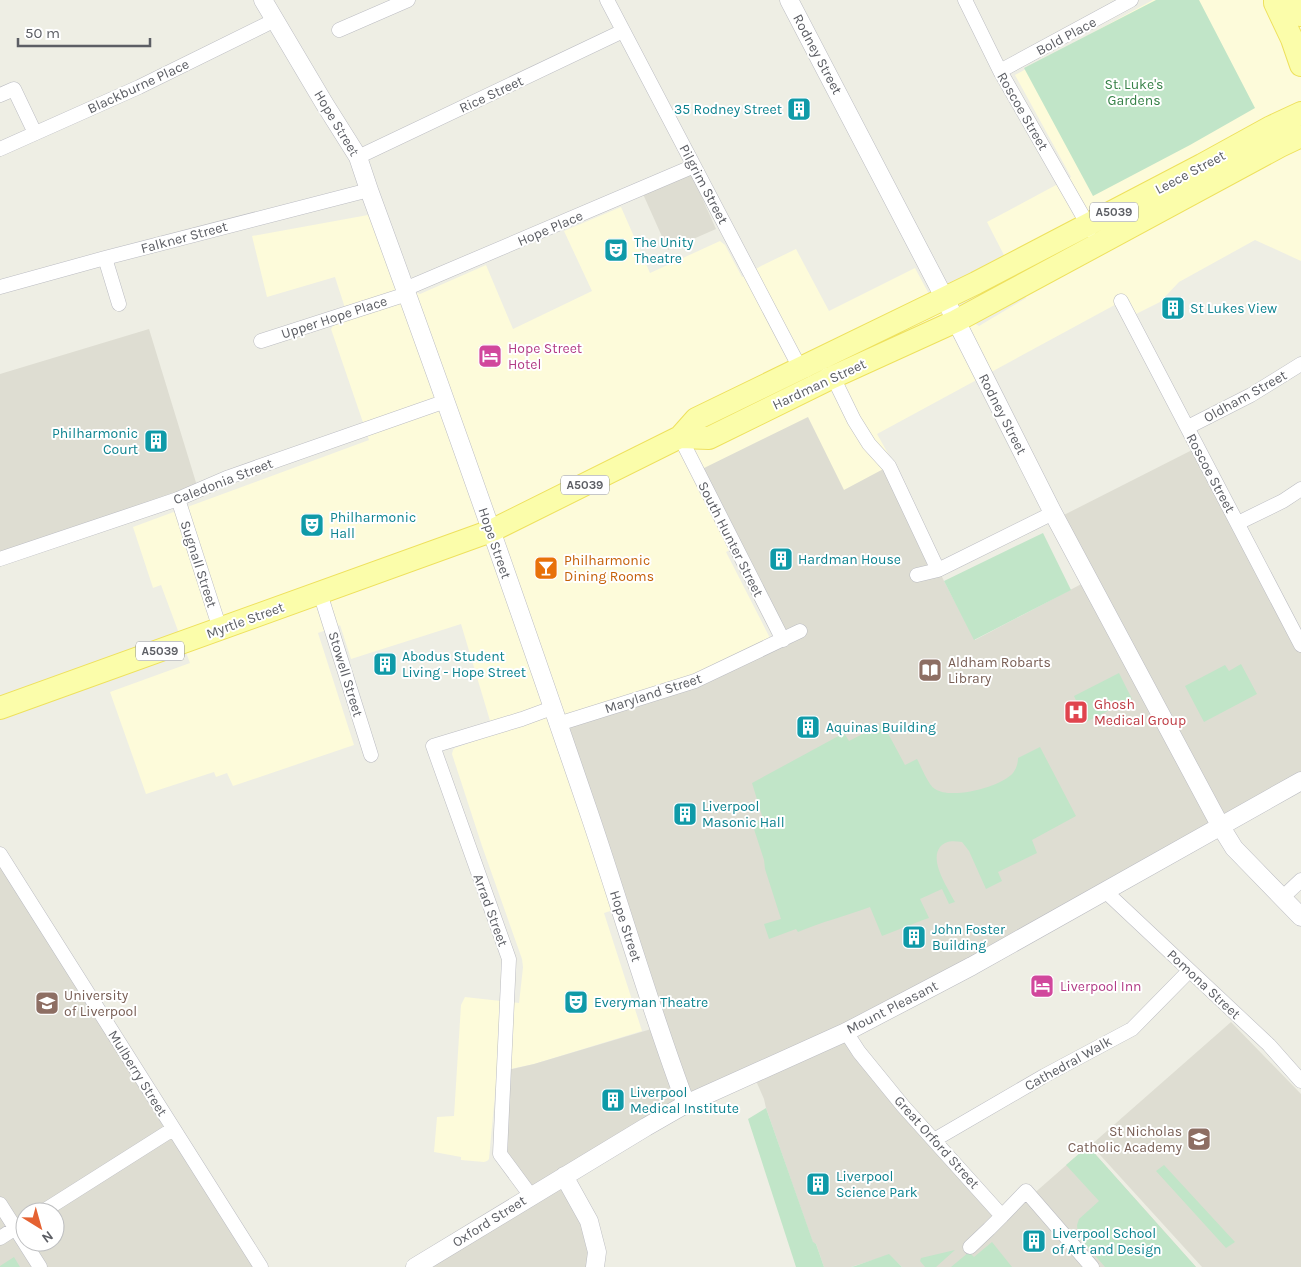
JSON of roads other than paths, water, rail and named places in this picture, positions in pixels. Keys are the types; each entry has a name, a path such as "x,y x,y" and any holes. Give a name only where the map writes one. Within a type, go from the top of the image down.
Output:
{"main road":[{"path":"1275,0 1300,57"},
{"path":"1292,0 1301,15"},
{"name":"Leece Street","path":"945,299 1301,113"},
{"name":"Leece Street","path":"956,321 1301,136"},
{"name":"Hardman Street","path":"490,531 680,437 696,419 945,299"},
{"name":"Hardman Street","path":"680,437 709,438 833,377 956,321"},
{"name":"Myrtle Street","path":"0,708 490,531"}],"street":[{"name":"Hope Street","path":"263,0 358,157 446,401 617,899 666,1052 686,1104"},
{"path":"339,30 408,0"},
{"name":"Pilgrim Street","path":"607,0 800,368"},
{"name":"Rodney Street","path":"789,0 945,299 1053,513 1221,827 1234,848 1301,917"},
{"name":"Roscoe Street","path":"965,0 1000,71 1088,225 1093,248"},
{"name":"Bold Place","path":"1000,71 1131,0"},
{"name":"Blackburne Place","path":"0,149 139,87 275,20"},
{"name":"Rice Street","path":"358,157 623,31"},
{"path":"0,95 14,89 35,133"},
{"name":"Hope Place","path":"406,292 694,166"},
{"name":"Falkner Street","path":"0,287 369,190"},
{"path":"105,258 119,304"},
{"name":"Upper Hope Place","path":"261,341 406,292"},
{"name":"Roscoe Street","path":"1121,300 1301,645"},
{"name":"Oldham Street","path":"1188,427 1251,395 1301,364"},
{"path":"800,368 833,377 854,420 869,444 889,466 938,570"},
{"name":"Caledonia Street","path":"0,559 178,499 229,476 446,401"},
{"name":"South Hunter Street","path":"680,437 783,640"},
{"path":"1238,523 1282,501 1301,489"},
{"name":"Sugnall Street","path":"178,499 220,629"},
{"path":"917,575 938,570 1053,513"},
{"name":"Stowell Street","path":"320,593 371,755"},
{"name":"Maryland Street","path":"555,716 695,681 800,631"},
{"name":"Arrad Street","path":"531,1196 500,1154 509,959 433,746 522,719 555,716"},
{"name":"Mount Pleasant","path":"564,1176 686,1104 846,1032 972,966 1301,781"},
{"name":"Mulberry Street","path":"0,854 260,1267"},
{"path":"1282,898 1301,880"},
{"name":"Pomona Street","path":"1105,891 1269,1045 1301,1080"},
{"name":"Cathedral Walk","path":"934,1140 1044,1076 1132,1028 1189,971"},
{"name":"Great Orford Street","path":"846,1032 859,1052 903,1106 1002,1216"},
{"path":"58,1202 173,1129"},
{"path":"564,1176 589,1221 597,1252 595,1267"},
{"name":"Oxford Street","path":"415,1267 564,1176"},
{"path":"970,1246 1026,1191 1092,1267"},
{"path":"0,1204 15,1220"},
{"path":"0,1238 15,1228"},
{"path":"33,1252 40,1267"}],"place":[{"name":"35 Rodney Street","path":"799,109"},
{"name":"The Unity Theatre","path":"616,250"},
{"name":"St Lukes View","path":"1173,308"},
{"name":"Hope Street Hotel","path":"490,356"},
{"name":"Philharmonic Court","path":"156,441"},
{"name":"Philharmonic Hall","path":"312,525"},
{"name":"Hardman House","path":"781,559"},
{"name":"Philharmonic Dining Rooms","path":"546,568"},
{"name":"Abodus Student Living - Hope Street","path":"385,664"},
{"name":"Aldham Robarts Library","path":"930,670"},
{"name":"Ghosh Medical Group","path":"1076,712"},
{"name":"Aquinas Building","path":"808,727"},
{"name":"Liverpool Masonic Hall","path":"685,814"},
{"name":"John Foster Building","path":"914,937"},
{"name":"Liverpool Inn","path":"1042,986"},
{"name":"Everyman Theatre","path":"576,1002"},
{"name":"University of Liverpool","path":"47,1003"},
{"name":"Liverpool Medical Institute","path":"613,1100"},
{"name":"St Nicholas Catholic Academy","path":"1199,1139"},
{"name":"Liverpool Science Park","path":"818,1184"},
{"name":"Liverpool School of Art and Design","path":"1034,1241"}],"park label":[{"name":"St. Luke's Gardens","path":"1134,92"}]}
